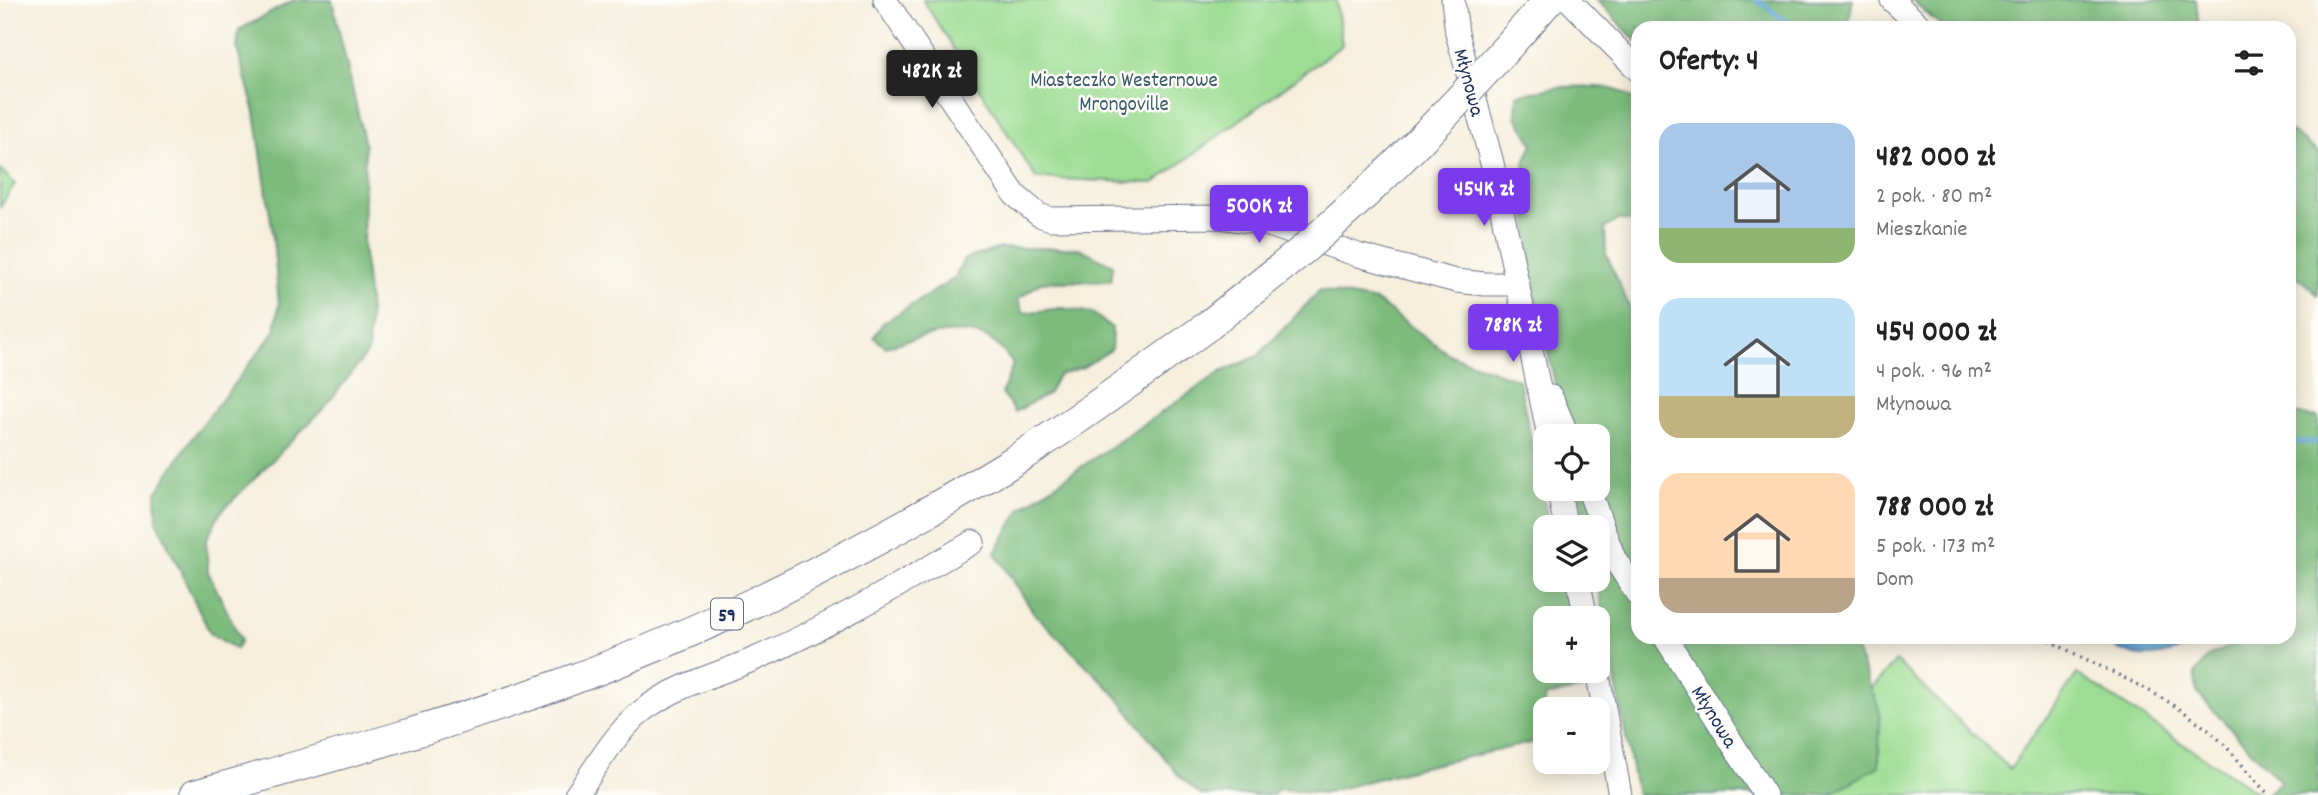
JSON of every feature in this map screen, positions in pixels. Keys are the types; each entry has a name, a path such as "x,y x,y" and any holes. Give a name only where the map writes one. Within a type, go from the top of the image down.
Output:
{"main road":[{"name":"59","path":"195,795 389,740 559,685 746,606 815,573 1010,463 1095,407 1209,325 1306,247 1441,119 1549,0"}],"street":[{"path":"885,0 1015,195 1039,215 1065,221 1219,217 1266,224 1358,255 1457,281 1518,284"},
{"name":"Młynowa","path":"1453,0 1457,33 1492,163 1547,424"},
{"path":"1569,0 1631,63"},
{"path":"1892,0 1914,21"},
{"path":"1542,396 1548,395 1553,399 1563,424"},
{"path":"1593,501 1614,558 1631,584"},
{"path":"576,795 623,730 644,709 673,692 757,658 869,602 973,542"},
{"name":"Młynowa","path":"1669,644 1765,795"},
{"path":"1599,683 1620,795"}],"path":[{"path":"2057,644 2136,682 2172,704 2215,736 2237,758 2253,781 2270,795"}],"green space":[{"path":"294,0 332,0 365,145 363,246 370,313 368,352 325,407 220,513 206,540 208,572 241,640 236,649 210,633 157,522 156,493 192,438 275,331 279,304 272,228 255,112 237,49 239,30"},
{"name":"Miasteczko Westernowe Mrongoville","path":"923,0 1336,0 1342,45 1154,183 1036,178"},
{"path":"1597,0 1853,0 1848,21 1631,21 1631,36"},
{"path":"1912,0 2196,0 2198,21 1935,21"},
{"path":"1558,87 1601,87 1622,92 1631,98 1631,221 1620,219 1605,228 1606,254 1631,310 1631,644 1854,644 1880,712 1879,766 1829,795 1637,795 1610,653 1610,606 1601,606 1598,592 1610,592 1610,515 1584,515 1581,501 1610,501 1610,424 1564,424 1532,282 1524,163 1533,144 1516,116 1517,95"},
{"path":"2296,135 2318,152 2318,295 2296,275"},
{"path":"0,169 15,184 0,207"},
{"path":"1001,248 1079,248 1113,265 1111,281 1042,282 1018,299 1023,313 1062,308 1092,313 1112,328 1111,350 1083,367 1058,375 1049,393 1015,412 1002,393 1013,364 988,338 976,334 942,333 885,347 874,337 883,323 955,278 964,259"},
{"path":"1320,290 1376,301 1450,355 1519,380 1533,449 1533,501 1544,501 1547,515 1533,515 1533,592 1566,592 1569,606 1533,606 1533,683 1582,683 1583,689 1533,697 1533,743 1422,767 1323,793 1278,789 1273,795 1201,795 1179,776 1114,693 1034,613 995,553 1021,508 1221,372 1258,356"},
{"path":"2296,415 2318,417 2318,795 2265,795 2281,782 2197,693 2195,673 2210,655 2234,644 2296,644"},
{"path":"1896,661 2010,769 2077,674 2261,795 1775,795"}],"water":[{"path":"2107,644 2197,644 2153,656 2125,652"}],"waterway":[{"path":"1756,0 1786,21"},
{"path":"2296,442 2318,442"}]}
